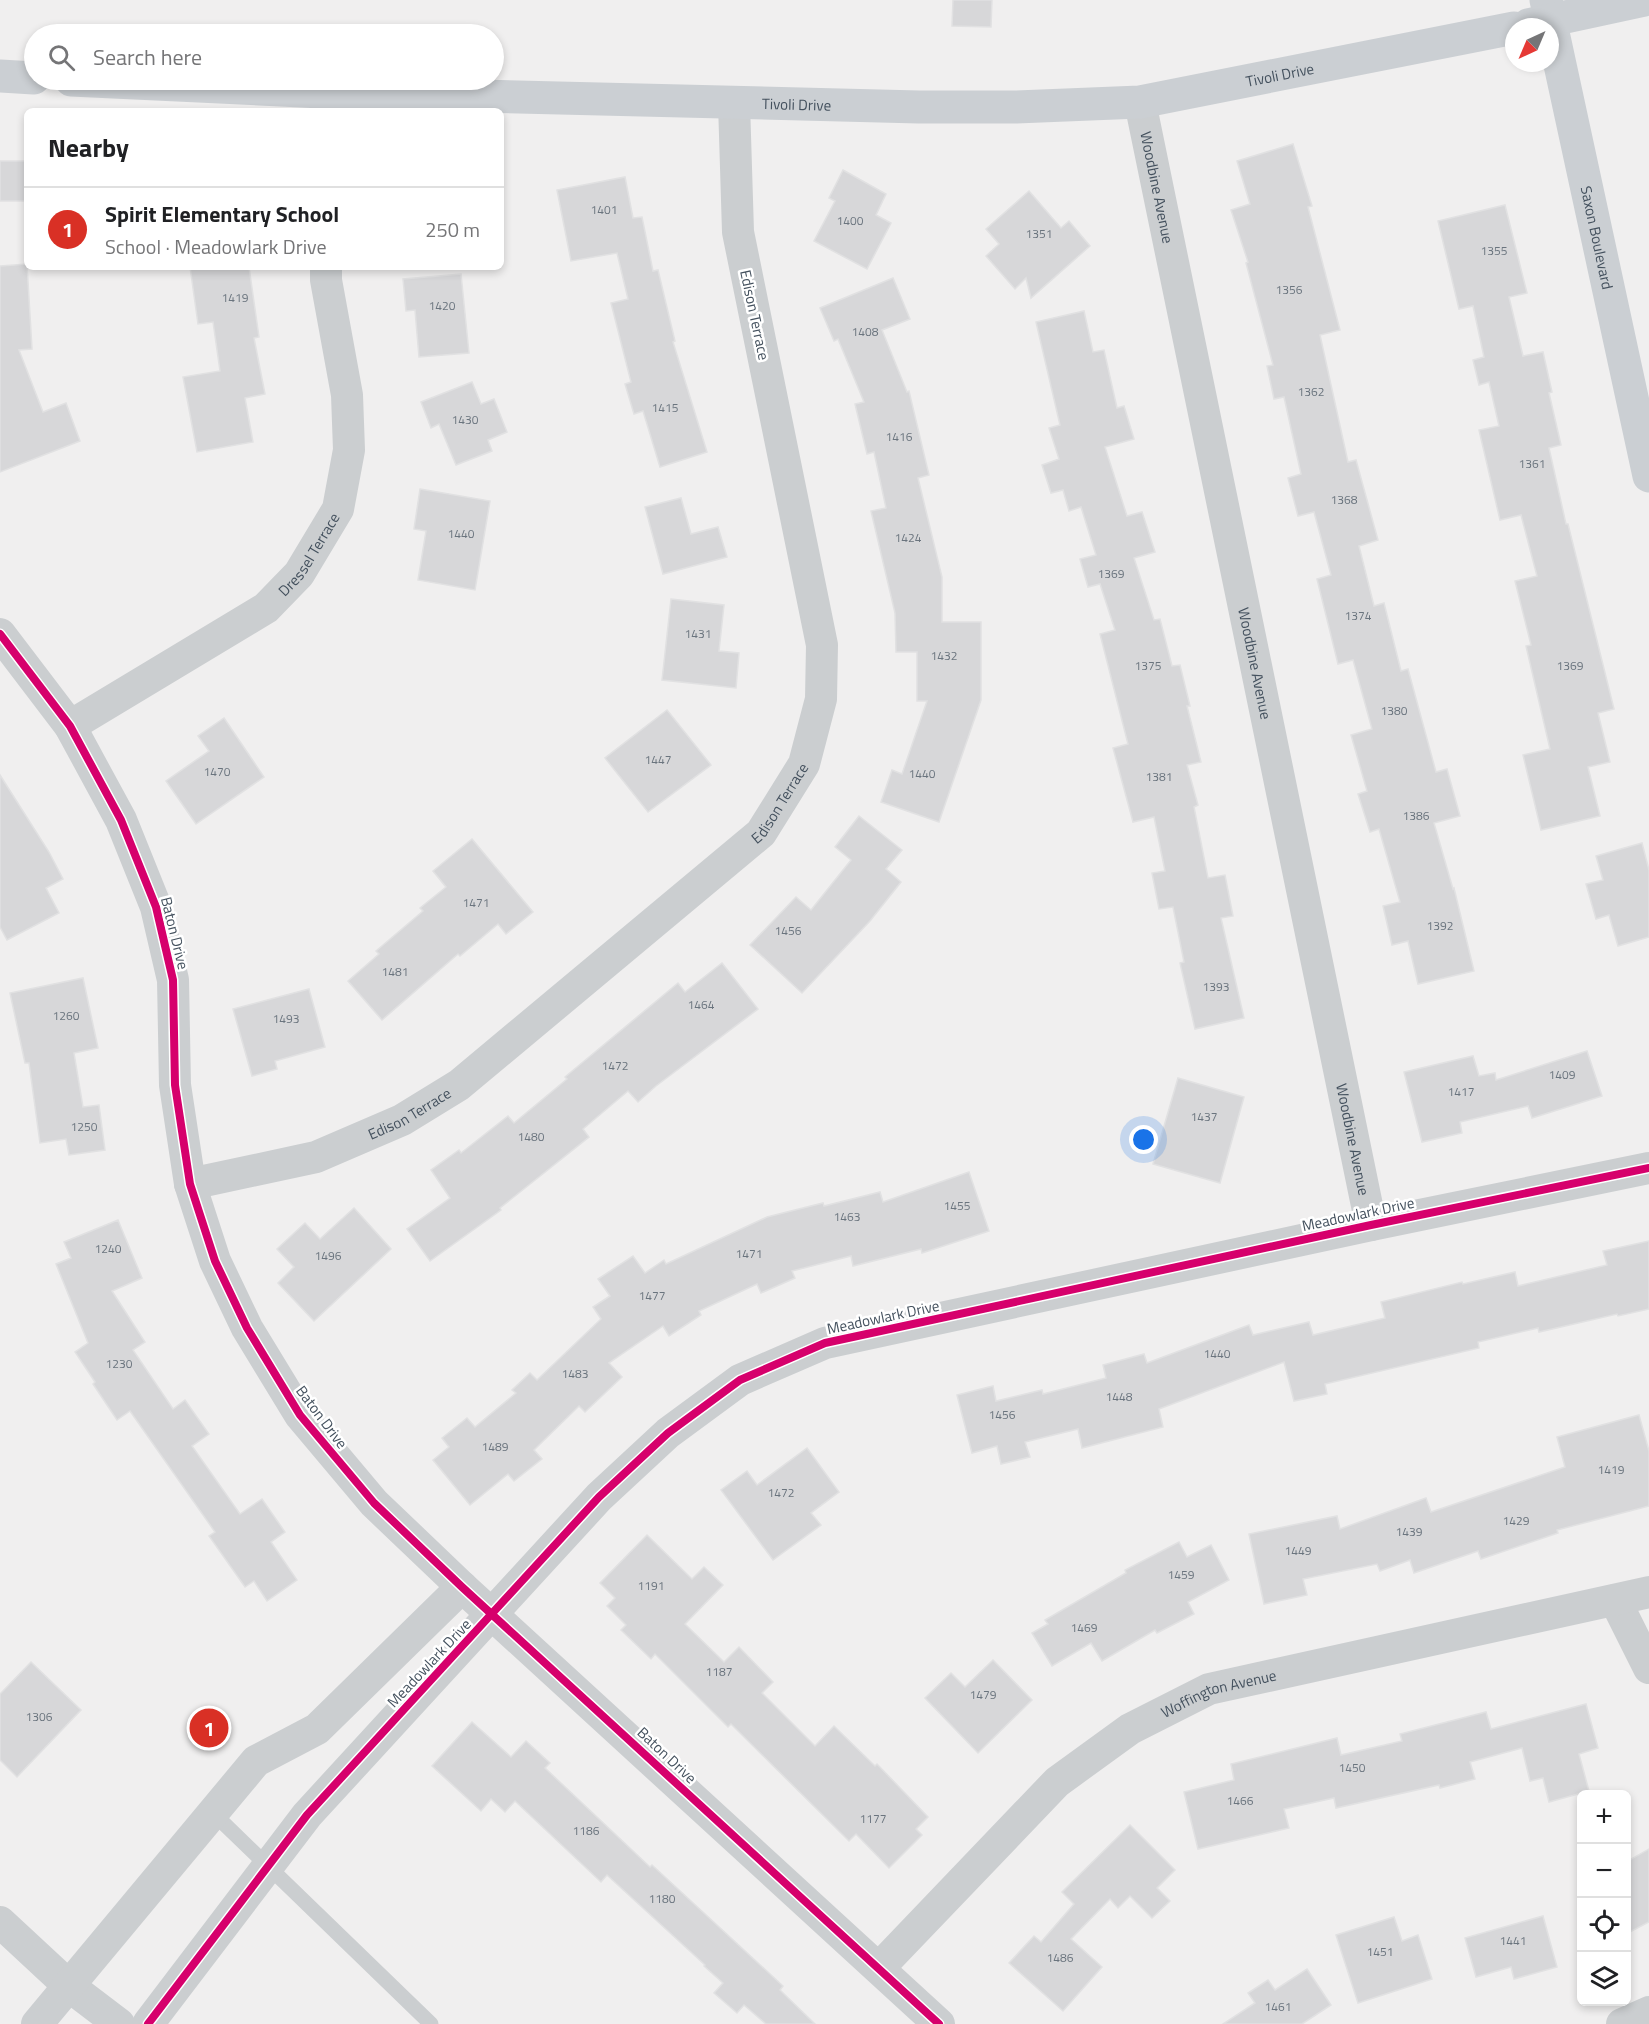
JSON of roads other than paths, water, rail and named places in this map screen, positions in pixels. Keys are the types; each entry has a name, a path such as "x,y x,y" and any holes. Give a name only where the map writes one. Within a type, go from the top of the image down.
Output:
{"street":[{"name":"Tivoli Drive","path":"1533,18 1548,10 1644,0"},
{"name":"Saxon Boulevard","path":"1548,10 1645,437 1649,476"},
{"name":"Tivoli Drive","path":"185,90 322,102 734,102 1016,107 1140,102 1505,29"},
{"path":"0,76 24,77"},
{"name":"Edison Terrace","path":"190,1184 316,1157 402,1120 459,1084 760,833 804,764 821,699 822,645 738,232 734,102"},
{"name":"Woodbine Avenue","path":"1140,102 1371,1225"},
{"name":"Dressel Terrace","path":"70,726 266,608 299,574 338,509 349,450 347,406 326,270"},
{"name":"Baton Drive","path":"0,634 70,726 121,820 156,907 172,980 175,1085 190,1184 215,1261 247,1328 300,1415 374,1503 462,1587 939,2024"},
{"name":"Meadowlark Drive","path":"148,2024 307,1815 608,1489 668,1433 740,1380 825,1343 1371,1225 1649,1168"},
{"name":"Meadowlark Drive","path":"37,2024 256,1761 317,1729 462,1587"},
{"name":"Woffington Avenue","path":"879,1968 1057,1782 1130,1730 1209,1689 1649,1592"},
{"path":"1615,1600 1649,1668"},
{"path":"0,1922 69,1986 119,2024"},
{"path":"1622,2024 1649,2012"}],"lane":[{"path":"213,1813 431,2024"}],"place":[{"name":"Spirit Elementary School","path":"209,1728"}]}
